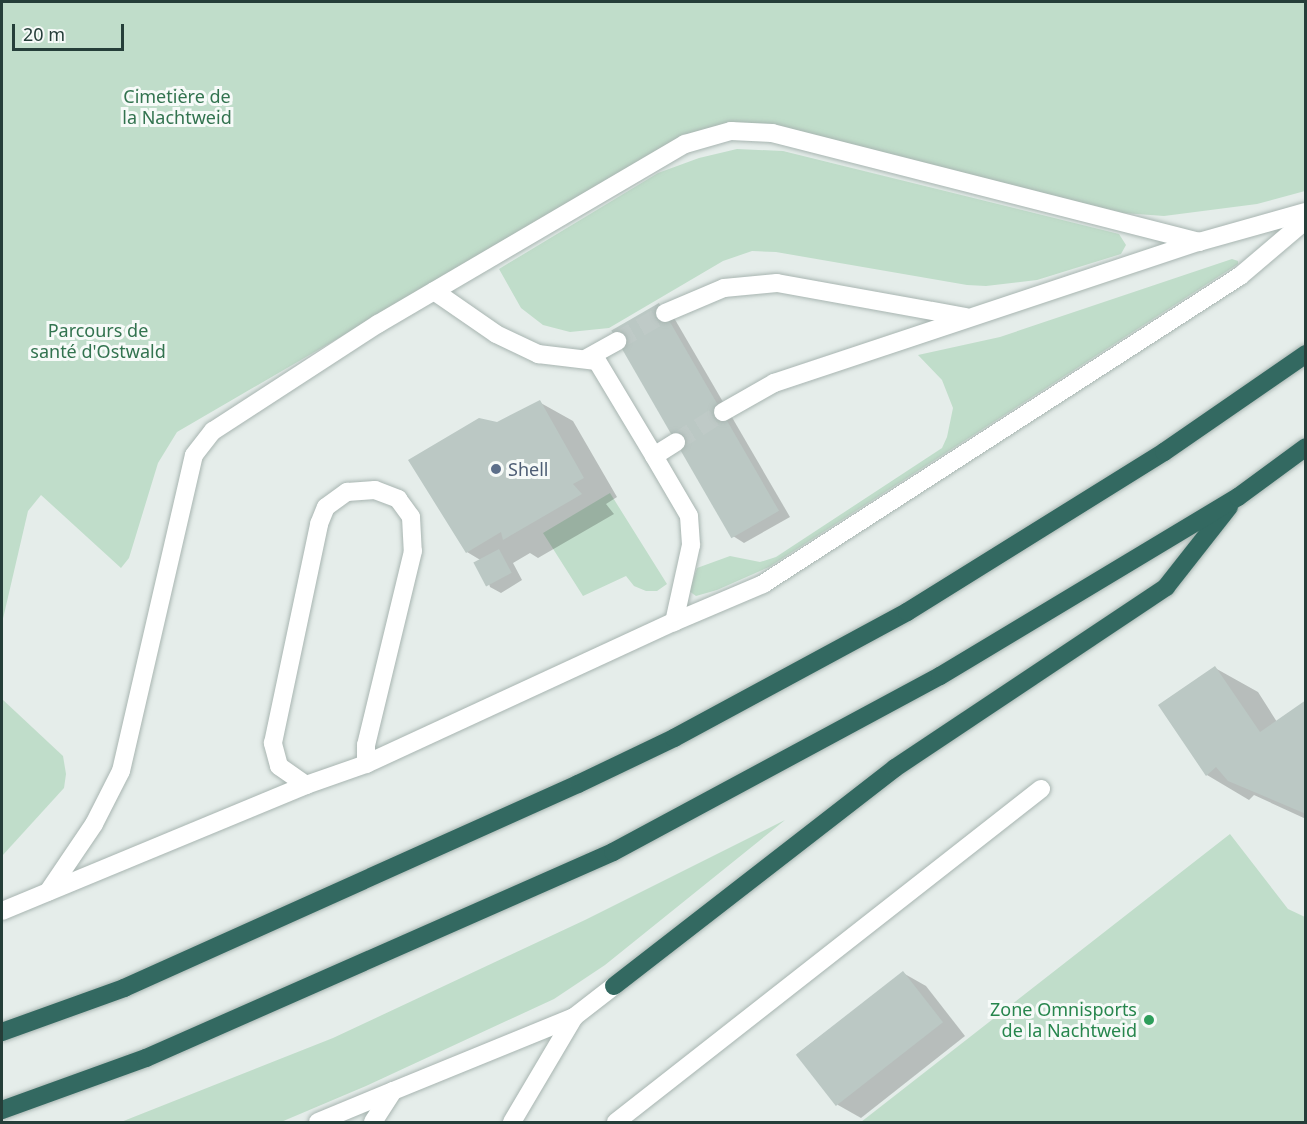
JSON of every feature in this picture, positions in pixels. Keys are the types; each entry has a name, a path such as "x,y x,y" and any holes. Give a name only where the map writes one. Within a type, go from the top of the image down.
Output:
{"highway":[{"path":"2,1032 124,988 567,789 674,738 907,612 1164,452 1305,354"},
{"path":"2,1110 146,1058 613,852 940,676 1238,497 1305,447"},
{"path":"614,986 895,768 1166,587 1238,497"}],"lane":[{"path":"48,892 94,824 120,771 194,454 213,431 434,291 685,144 731,131 772,133 1199,242"},
{"path":"723,412 774,382 1199,242 1305,212"},
{"path":"2,911 306,785 366,764 674,622 763,584 1240,276 1305,220"},
{"path":"665,314 724,288 777,283 968,317"},
{"path":"434,291 495,334 538,354 597,362 689,516 691,545 674,622"},
{"path":"585,359 617,341"},
{"path":"654,456 676,442"},
{"path":"306,785 279,766 273,743 319,524 326,507 347,492 375,490 398,499 411,518 413,551 366,744 366,764"},
{"path":"616,1122 1041,789"},
{"path":"318,1122 574,1017 614,986"},
{"path":"512,1122 574,1017"},
{"path":"373,1122 393,1091"}],"green space":[{"path":"2,2 1305,2 1305,191 1257,204 1164,216 1123,213 780,128 662,150 177,432 158,463 129,558 121,568 41,495 28,511 2,623"},
{"path":"737,149 783,151 1119,234 1126,245 1121,254 1037,280 986,286 967,285 776,252 752,251 723,261 609,328 570,332 543,325 521,308 499,269 658,173 699,158"},
{"path":"1232,259 1238,261 1238,264 769,567 717,590 696,596 689,591 697,568 730,556 760,562 776,557 942,448 947,437 953,408 942,380 918,355 1000,337"},
{"path":"610,493 667,584 657,591 646,591 634,586 626,576 583,596 543,533"},
{"path":"2,699 63,756 66,774 64,788 2,856"},
{"path":"785,820 605,965 554,999 366,1086 281,1122 121,1122 333,1038 585,920"},
{"name":"Zone Omnisports de la Nachtweid","path":"1230,834 1288,909 1305,917 1305,1122 861,1122"}],"building":[{"path":"659,303 779,511 731,538 611,330"},
{"name":"Shell","path":"540,400 584,478 573,484 582,494 503,540 501,532 466,553 408,460 479,418 497,422"},
{"path":"499,549 512,573 486,586 473,563"},
{"path":"1215,666 1260,732 1306,700 1306,814 1228,781 1216,767 1206,776 1158,705"},
{"path":"903,971 943,1022 836,1106 796,1055"}],"tunnel":[{"path":"617,341 665,313"},
{"path":"676,442 723,412"}],"place":[{"name":"Shell","path":"496,469"},
{"name":"Zone Omnisports de la Nachtweid","path":"1149,1020"}],"park label":[{"name":"Cimetière de la Nachtweid","path":"177,107"},
{"name":"Parcours de santé d'Ostwald","path":"98,341"}]}
